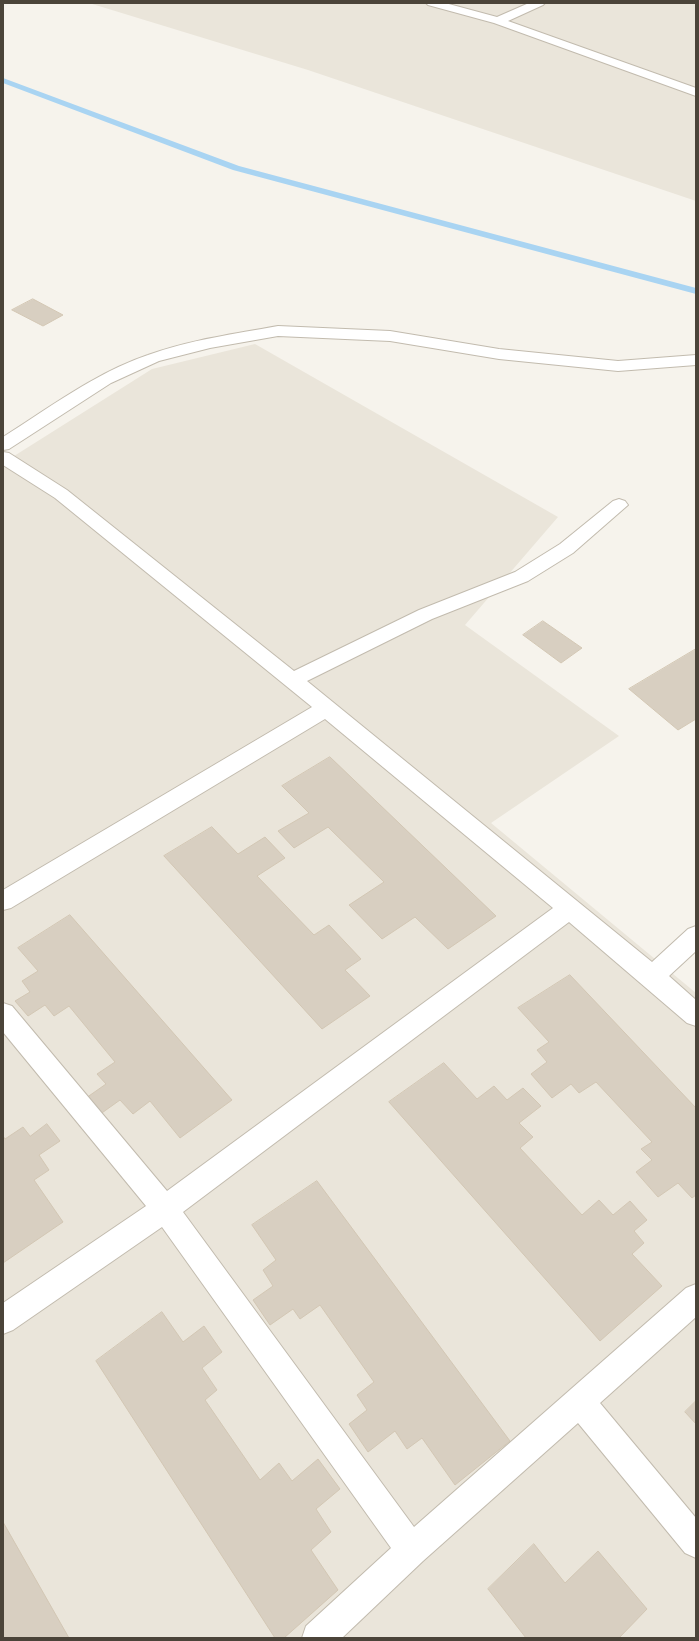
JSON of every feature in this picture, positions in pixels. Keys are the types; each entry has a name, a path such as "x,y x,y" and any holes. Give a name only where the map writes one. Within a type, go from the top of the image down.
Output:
{"street":[{"path":"432,3 498,21 696,92"},
{"path":"498,21 539,3"},
{"path":"3,446 105,380 153,358 209,343 278,331 390,336 499,354 618,366 696,360"},
{"path":"3,457 61,494 292,680 652,976 696,1015"},
{"path":"292,680 445,606 500,587 533,571 578,538 619,505"},
{"path":"3,901 326,708"},
{"path":"3,1320 165,1209 569,908"},
{"path":"652,976 696,936"},
{"path":"3,1014 165,1209 412,1550"},
{"path":"318,1638 412,1550 696,1298"},
{"path":"579,1401 696,1542"}],"shaded area":[{"path":"89,3 696,3 696,201 308,70"},
{"path":"255,344 558,517 465,625 619,736 491,823 696,993 696,1638 3,1638 3,463 152,369"}],"building":[{"path":"33,299 63,315 43,326 12,310"},
{"path":"543,621 582,648 561,663 523,635"},
{"path":"696,649 696,719 678,730 629,689"},
{"path":"330,757 496,916 448,949 415,917 382,939 349,905 384,882 328,827 294,848 278,831 309,813 282,786"},
{"path":"212,827 238,854 265,837 285,858 257,876 314,935 329,925 361,959 345,970 370,996 322,1029 164,856"},
{"path":"70,915 232,1100 180,1138 150,1101 133,1114 120,1100 99,1115 86,1098 106,1084 97,1074 115,1062 69,1006 54,1016 45,1005 28,1016 15,1001 30,992 22,981 38,971 18,948"},
{"path":"570,975 696,1108 696,1195 692,1198 678,1183 658,1197 636,1172 652,1160 641,1149 652,1142 596,1082 579,1093 571,1084 552,1098 531,1074 547,1062 537,1050 549,1042 518,1008"},
{"path":"444,1063 477,1099 494,1086 507,1100 523,1088 541,1106 519,1123 533,1137 520,1148 582,1215 599,1200 613,1215 630,1201 647,1220 634,1231 644,1243 632,1254 662,1286 600,1341 389,1102"},
{"path":"47,1124 60,1141 39,1155 49,1170 34,1180 63,1222 3,1263 3,1136 5,1139 23,1127 30,1136"},
{"path":"317,1181 510,1441 455,1485 422,1438 407,1449 395,1431 368,1452 349,1424 367,1410 357,1395 374,1382 320,1305 300,1319 293,1309 270,1325 253,1300 273,1286 263,1270 276,1260 252,1225"},
{"path":"162,1312 183,1342 204,1326 222,1352 202,1368 217,1390 205,1400 260,1480 279,1463 292,1481 318,1459 340,1489 316,1509 331,1532 311,1550 338,1590 284,1638 275,1638 96,1361"},
{"path":"696,1401 696,1424 685,1412"},
{"path":"3,1522 69,1638 3,1638"},
{"path":"534,1544 565,1583 598,1551 647,1609 619,1638 526,1638 488,1589"}],"waterway":[{"path":"3,80 236,168 696,291"}]}
